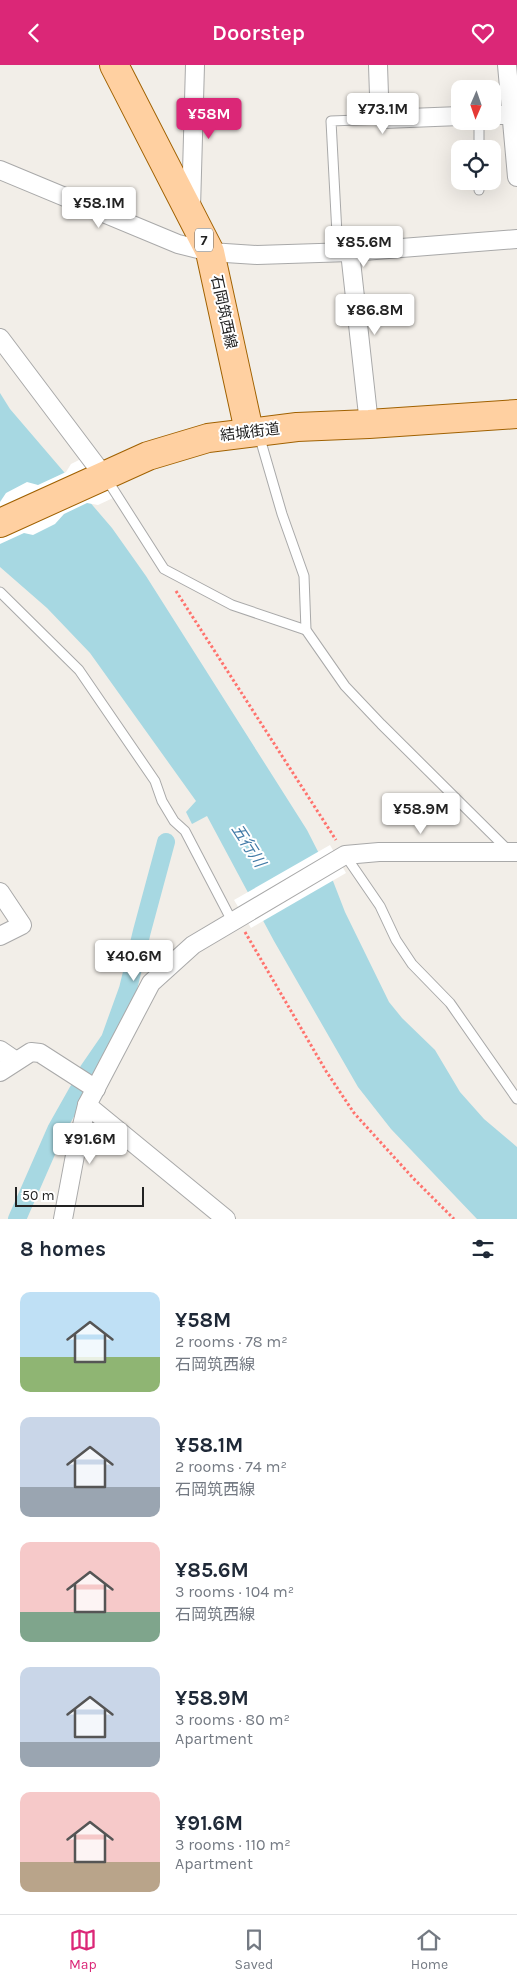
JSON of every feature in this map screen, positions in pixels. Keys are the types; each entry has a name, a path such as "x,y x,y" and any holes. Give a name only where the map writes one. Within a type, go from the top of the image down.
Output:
{"main road":[{"name":"石岡筑西線","path":"114,65 210,252 253,431"},
{"name":"結城街道","path":"0,523 100,477 178,446 208,438 253,431 517,414"}],"street":[{"path":"191,214 195,65"},
{"path":"378,65 379,95 384,119 451,116"},
{"path":"507,65 515,115 517,177"},
{"path":"501,115 515,115"},
{"path":"0,170 178,245 210,252 257,255 344,252 517,239"},
{"path":"344,252 369,424"},
{"path":"0,338 100,477"},
{"path":"63,1219 76,1150 88,1105 151,983 193,945 342,857 378,851 514,852"},
{"path":"0,892 22,925 0,935"},
{"path":"0,1050 16,1061"},
{"path":"0,1072 31,1052 40,1053 96,1089"},
{"path":"88,1105 226,1219"}],"lane":[{"path":"344,252 331,121 384,119"},
{"path":"253,431 304,575 306,630 345,686 357,699 514,852"},
{"path":"100,477 164,569 232,605 306,630"},
{"path":"0,591 79,670 155,781 162,801 174,821 185,831 237,918"},
{"path":"342,857 380,906 396,940 412,964 450,1003 517,1099"}],"path":[{"path":"164,569 342,857"},
{"path":"237,918 321,1063 354,1113 454,1219"}],"water":[{"name":"五行川","path":"0,393 10,409 112,528 146,576 307,830 333,881 345,912 389,1002 402,1018 435,1050 460,1092 484,1119 517,1147 517,1219 477,1219 391,1129 358,1087 274,941 207,816 192,824 186,812 196,801 90,653 47,608 0,567"}],"pier":[{"path":"83,458 113,498 98,505 87,503 64,514 55,524 33,535 24,533 0,544 0,502 6,493 27,482 38,485 66,472 71,464"},
{"path":"330,845 346,873 251,928 234,900"}],"waterway":[{"path":"88,1071 110,1039 128,989 166,842"},
{"path":"17,1219 56,1130 78,1091"}]}
